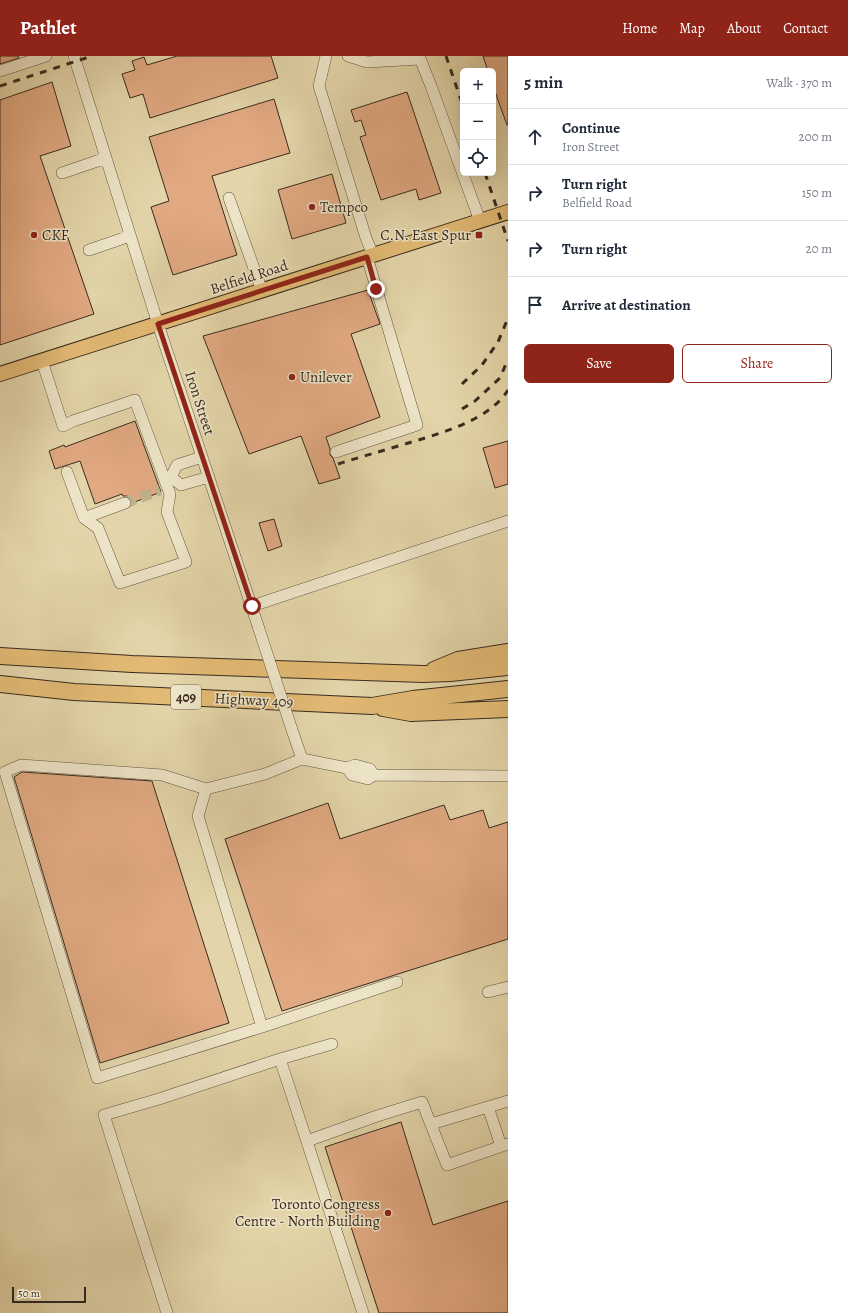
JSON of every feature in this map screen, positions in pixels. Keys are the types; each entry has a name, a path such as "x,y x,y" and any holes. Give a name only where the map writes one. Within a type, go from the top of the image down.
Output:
{"highway":[{"path":"423,674 458,660 508,652"},
{"name":"Highway 409","path":"0,656 132,664 423,674 450,673 508,666"},
{"name":"Highway 409","path":"0,684 74,692 372,706 413,699 508,689"},
{"path":"372,706 411,713 508,709"}],"main road":[{"name":"Belfield Road","path":"0,374 508,212"}],"street":[{"path":"0,72 46,56"},
{"name":"Iron Street","path":"74,56 158,324 302,759"},
{"path":"326,56 319,86 366,238 417,425 336,452"},
{"path":"348,56 367,62 419,57 480,221"},
{"path":"62,174 106,158"},
{"path":"229,198 262,291"},
{"path":"90,250 130,236"},
{"path":"42,361 63,426 73,421 134,400 170,494 167,512 186,562 120,583 98,528 84,518 67,472"},
{"path":"166,483 177,465 202,457"},
{"path":"166,483 182,485 209,477"},
{"path":"84,518 125,503"},
{"path":"252,606 508,521"},
{"path":"397,982 262,1027 97,1078 5,772 20,765 162,775 206,789 265,774 302,759 347,768 352,775 368,779 374,775 508,776"},
{"path":"206,789 198,816 262,1027"},
{"path":"488,992 508,987"},
{"path":"167,1313 104,1115 332,1044"},
{"path":"280,1059 363,1313"},
{"path":"431,1124 508,1101"},
{"path":"307,1141 422,1102 447,1165 504,1145 488,1107"}],"building":[{"path":"0,56 18,56 19,58 0,64"},
{"path":"177,56 271,56 278,78 150,118 143,94 130,98 122,74 135,70 132,61 144,57 147,65"},
{"path":"483,56 508,56 508,125 496,94 496,68 487,68"},
{"name":"CKF","path":"52,82 71,146 40,156 94,314 0,345 0,100"},
{"path":"407,92 441,193 419,200 416,189 381,200 360,137 366,135 361,120 355,122 351,110"},
{"path":"274,99 290,153 212,176 237,255 173,275 151,207 169,201 149,137"},
{"name":"Tempco","path":"332,174 346,223 292,239 278,190"},
{"name":"Unilever","path":"368,290 380,324 351,334 380,417 326,437 330,449 330,455 333,458 340,478 319,484 301,436 249,454 203,336"},
{"path":"135,421 161,492 132,503 130,498 123,496 122,494 95,504 80,461 55,469 49,451 64,445 65,447"},
{"path":"508,441 508,484 495,488 483,448"},
{"path":"274,519 282,546 268,551 259,523"},
{"path":"22,772 152,781 229,1023 100,1063 14,777"},
{"path":"328,803 340,839 444,805 450,820 483,810 489,828 508,822 508,939 282,1011 225,839"},
{"name":"Toronto Congress Centre - North Building","path":"401,1122 433,1225 508,1201 508,1313 379,1313 325,1147"}],"tunnel":[{"path":"125,503 160,490"}],"railway":[{"path":"0,86 92,56"},
{"path":"446,56 462,104"},
{"path":"486,176 508,241"},
{"path":"462,384 482,365 498,342 508,318"},
{"path":"462,409 475,401 500,378 508,359"},
{"path":"338,464 432,436 462,425 489,410 508,390"}],"place":[{"name":"Tempco","path":"312,207"},
{"name":"CKF","path":"34,235"},
{"name":"C.N. East Spur","path":"479,235"},
{"name":"Unilever","path":"292,377"},
{"name":"Toronto Congress Centre - North Building","path":"388,1213"}],"route":[{"path":"252,606 158,324 367,257 376,289"}]}
